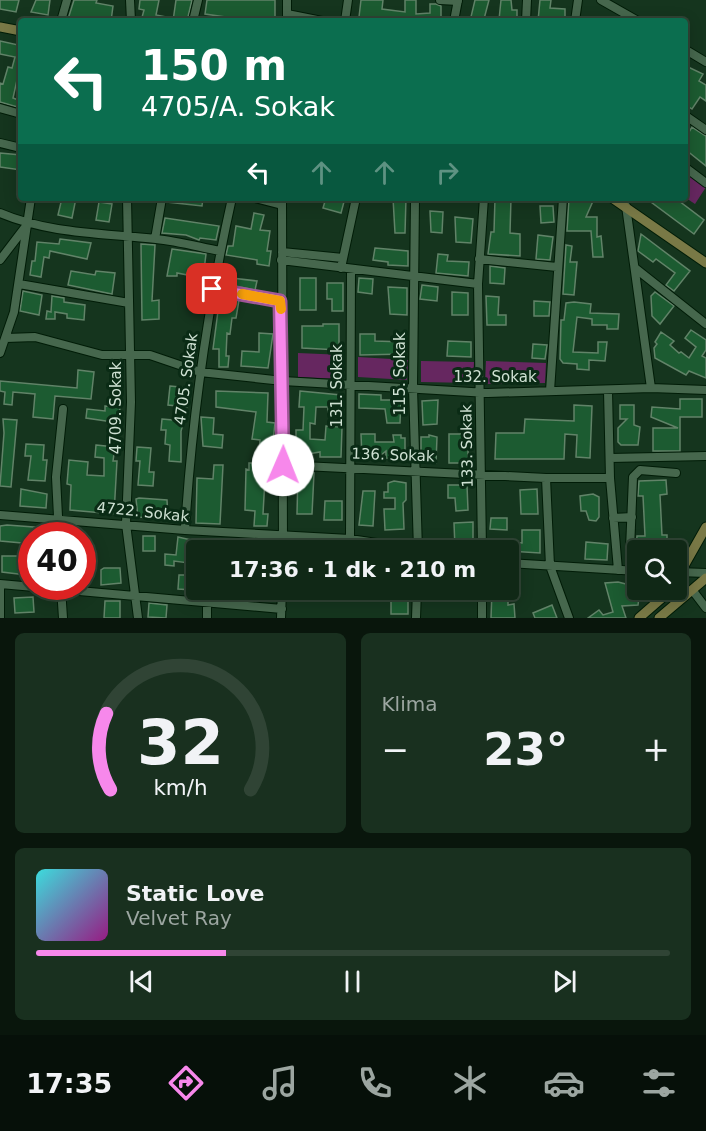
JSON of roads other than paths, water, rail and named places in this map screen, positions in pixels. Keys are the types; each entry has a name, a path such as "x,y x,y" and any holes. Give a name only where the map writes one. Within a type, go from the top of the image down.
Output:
{"main road":[{"path":"0,27 18,30"},
{"path":"617,201 706,263"},
{"path":"687,559 706,527"},
{"path":"659,618 693,591 704,575"},
{"path":"639,618 659,600"}],"street":[{"path":"62,18 67,0"},
{"path":"130,0 131,18"},
{"path":"194,18 198,0"},
{"path":"287,0 287,18"},
{"path":"345,18 348,0"},
{"path":"440,0 458,1 455,18"},
{"path":"525,18 527,0"},
{"path":"575,18 578,0"},
{"path":"601,0 633,18"},
{"path":"688,51 706,62"},
{"path":"0,108 18,113"},
{"path":"688,117 706,130"},
{"path":"0,143 18,147"},
{"path":"688,170 706,183"},
{"path":"0,353 6,338 19,284 31,201"},
{"name":"4709. Sokak","path":"127,201 130,354 126,524 138,618"},
{"path":"155,239 161,201"},
{"name":"4705. Sokak","path":"185,530 191,440 200,372 212,289 231,201"},
{"path":"282,201 280,301 284,381 283,540"},
{"path":"341,268 355,201"},
{"name":"115. Sokak","path":"415,201 413,388 418,540"},
{"name":"133. Sokak","path":"482,540 478,284 484,201"},
{"path":"550,391 562,201"},
{"path":"626,206 651,388"},
{"path":"0,213 27,225 128,238 155,239 220,251"},
{"path":"0,260 27,225"},
{"path":"282,256 343,258"},
{"path":"282,256 341,268 478,284"},
{"path":"479,260 557,267"},
{"path":"635,268 706,324"},
{"name":"131. Sokak","path":"350,539 351,269"},
{"path":"19,284 129,303"},
{"path":"212,289 280,301"},
{"name":"132. Sokak","path":"6,338 35,337 102,355 150,355 200,372 284,381 480,393 651,388 706,390"},
{"path":"608,391 610,478 618,570"},
{"path":"58,522 56,477 63,409"},
{"path":"610,458 706,456"},
{"name":"136. Sokak","path":"283,465 481,472 546,478 610,478"},
{"path":"631,540 633,477 640,470 676,472"},
{"path":"546,478 550,566 569,618"},
{"name":"4722. Sokak","path":"0,515 185,530 356,540"},
{"path":"614,518 632,517"},
{"path":"519,564 627,570"},
{"path":"687,574 704,575"},
{"path":"0,618 0,586 18,587"},
{"path":"693,591 706,608"},
{"path":"96,593 282,609"},
{"path":"62,600 63,618"},
{"path":"281,618 282,600"},
{"path":"416,618 417,600"},
{"path":"482,600 482,618"},
{"path":"207,602 207,618"}]}
